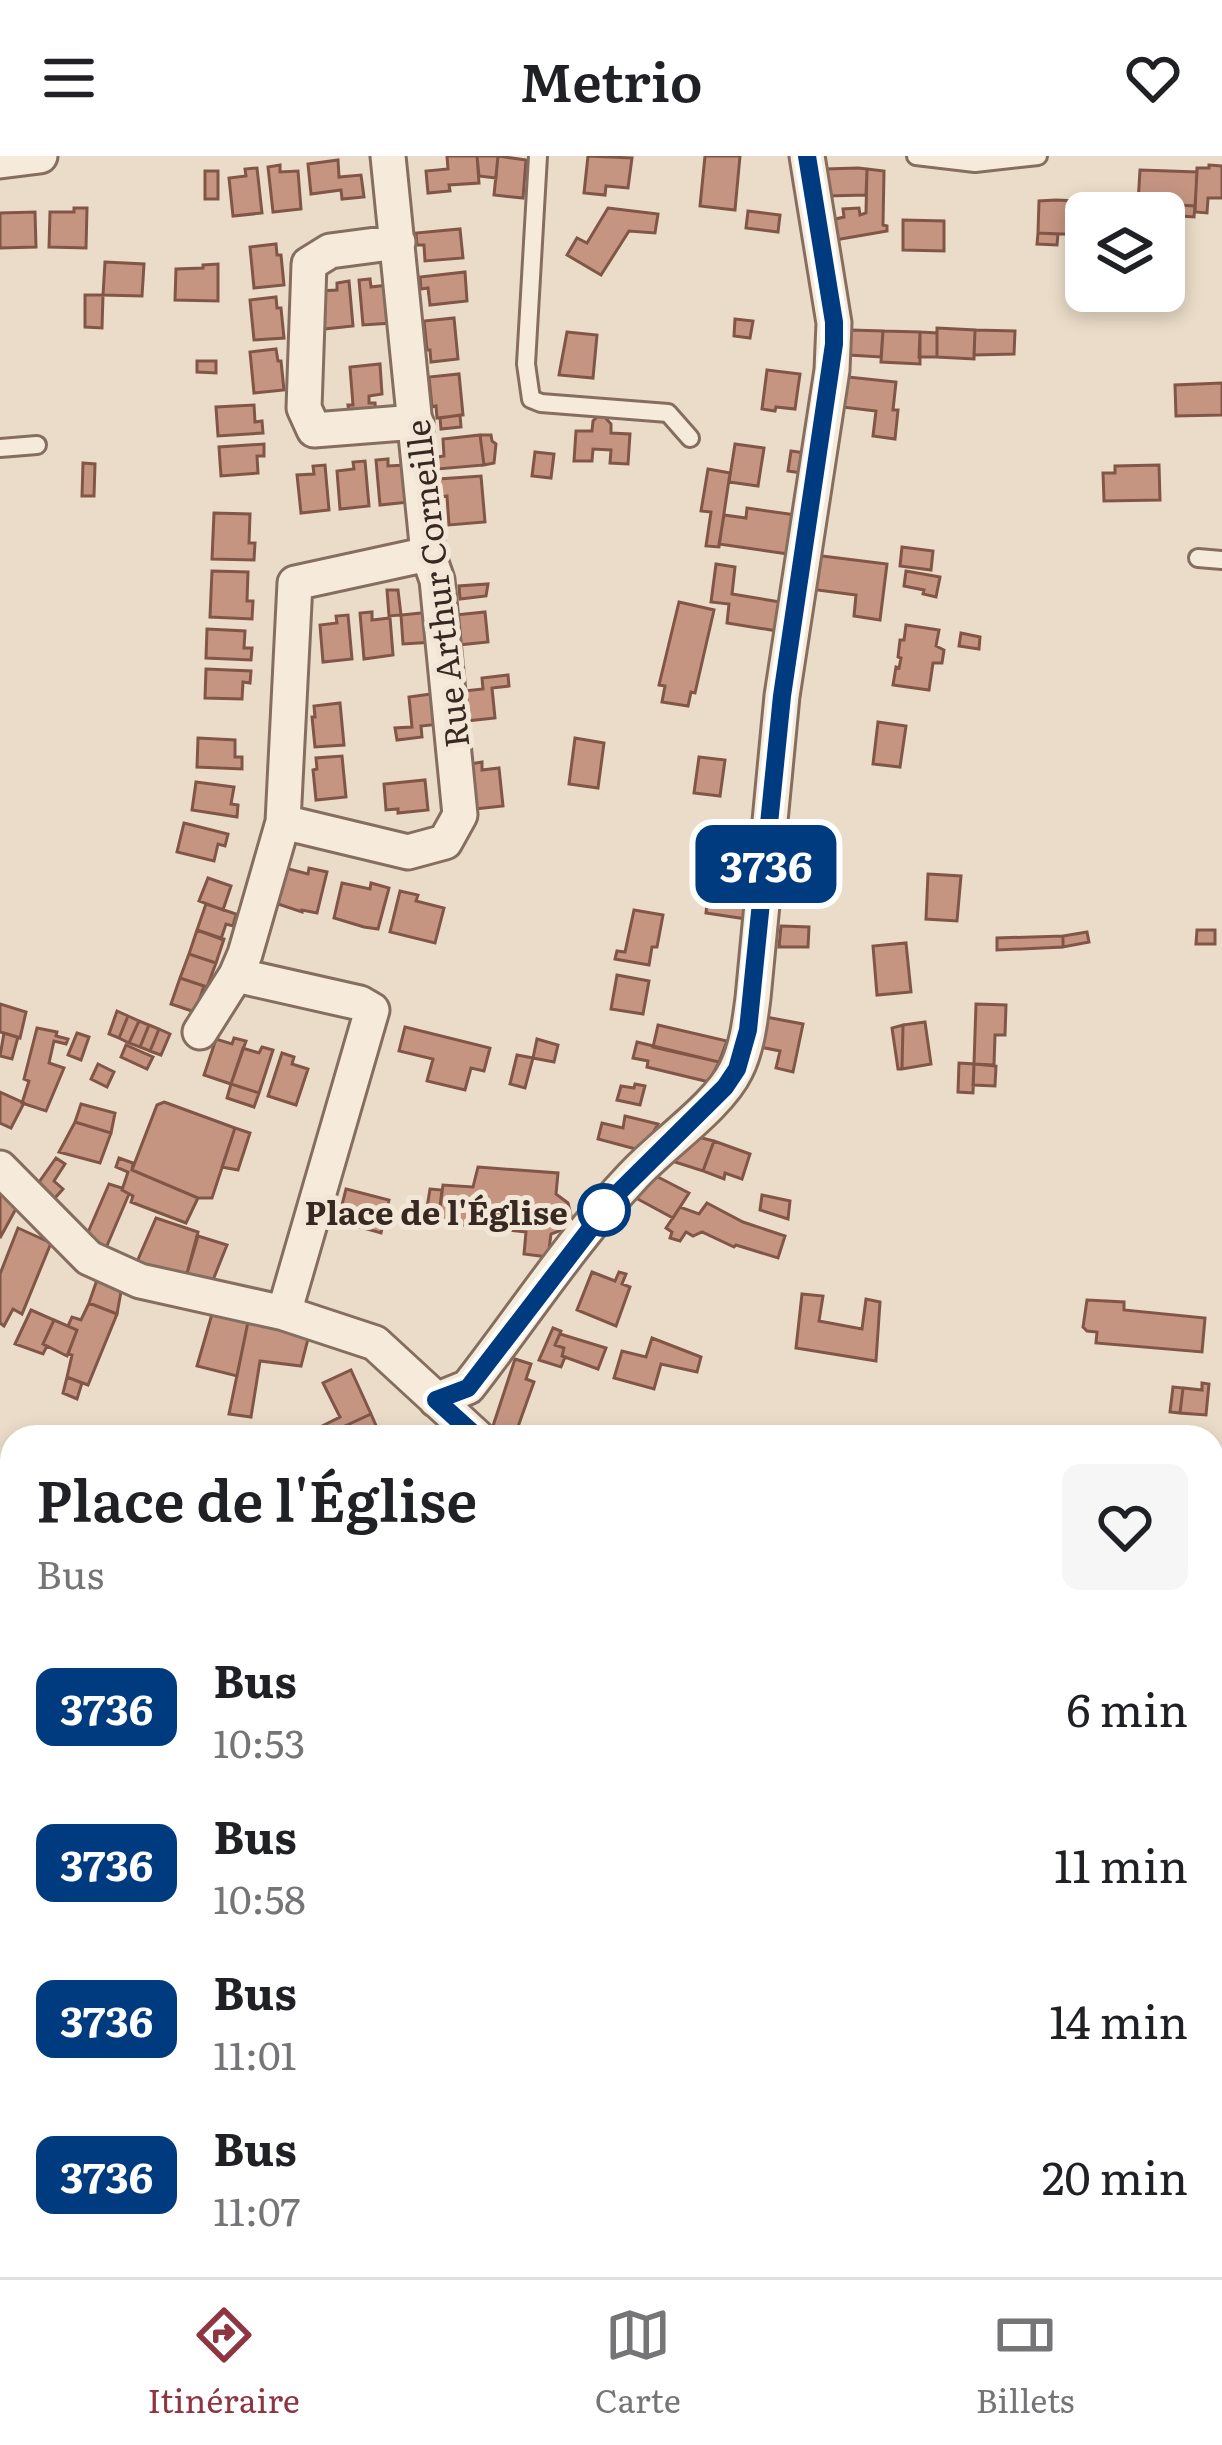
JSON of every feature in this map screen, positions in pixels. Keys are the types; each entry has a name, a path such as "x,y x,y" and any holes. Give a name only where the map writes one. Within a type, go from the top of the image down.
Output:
{"street":[{"path":"0,161 40,156"},
{"name":"Rue Arthur Corneille","path":"283,822 408,852 445,842 460,815 388,156"},
{"path":"436,1400 468,1388 634,1175 725,1087 737,1069 748,1030 782,696 834,344 807,156"},
{"path":"398,242 330,251 310,264 304,408 314,430 416,422"},
{"path":"200,1032 245,954 283,822 295,583 428,554"},
{"path":"236,975 373,1010 284,1312"},
{"path":"0,1168 89,1258 140,1281 284,1312 375,1343 464,1425"},
{"path":"429,1425 436,1400"}],"lane":[{"path":"538,156 526,364 531,399 668,413 690,438"},
{"path":"916,156 975,163 1038,156"},
{"path":"0,448 37,445"},
{"path":"1198,558 1222,560"}],"building":[{"path":"447,156 477,156 479,183 449,185 450,191 428,193 426,171 448,169"},
{"path":"477,156 498,156 496,178 479,176"},
{"path":"498,156 526,160 523,198 494,195"},
{"path":"588,156 632,158 628,188 606,186 605,195 584,193"},
{"path":"705,156 740,156 735,210 700,206"},
{"path":"338,160 339,177 361,175 364,197 342,199 341,190 311,194 308,164"},
{"path":"280,165 280,172 298,171 301,209 273,212 268,167"},
{"path":"1222,166 1222,198 1208,198 1207,213 1195,212 1197,168"},
{"path":"257,168 262,213 233,216 229,178 246,176 245,169"},
{"path":"826,169 867,169 866,195 826,196"},
{"path":"867,169 884,171 883,225 887,231 835,240 831,220 844,217 843,209 859,208 860,215 866,213"},
{"path":"1140,170 1197,172 1195,206 1185,205 1185,192 1139,192"},
{"path":"205,171 218,171 218,199 205,199"},
{"path":"1065,200 1065,234 1038,233 1039,201"},
{"path":"1185,205 1195,206 1194,217 1185,216"},
{"path":"74,208 87,208 86,248 49,247 50,212 74,212"},
{"path":"608,208 658,214 655,233 629,231 601,275 567,255 577,238 587,243"},
{"path":"748,211 780,215 778,232 746,228"},
{"path":"35,212 36,247 0,248 0,213"},
{"path":"903,220 944,221 944,251 903,250"},
{"path":"460,229 463,258 425,261 424,245 417,245 416,233"},
{"path":"1038,233 1058,234 1057,245 1037,244"},
{"path":"276,244 284,285 254,288 250,247"},
{"path":"105,262 144,264 142,296 103,295"},
{"path":"218,264 218,301 175,300 176,269"},
{"path":"465,272 467,301 430,305 428,288 421,289 420,277"},
{"path":"370,279 371,287 388,285 392,323 363,325 359,280"},
{"path":"349,281 353,326 324,329 320,291 337,290 337,283"},
{"path":"85,295 103,295 102,328 85,327"},
{"path":"276,297 284,338 254,340 250,300"},
{"path":"454,318 458,359 431,362 424,321"},
{"path":"735,319 753,321 750,338 734,336"},
{"path":"937,328 975,330 974,359 937,357"},
{"path":"851,330 883,331 881,357 849,355"},
{"path":"975,330 1015,331 1014,354 974,355"},
{"path":"883,331 920,332 920,364 881,362"},
{"path":"567,332 597,335 593,378 559,375"},
{"path":"920,332 937,333 937,357 919,357"},
{"path":"276,349 284,390 254,393 250,352"},
{"path":"197,361 216,361 216,373 197,372"},
{"path":"380,364 382,394 369,396 376,415 350,418 350,367"},
{"path":"767,370 800,374 795,409 762,409"},
{"path":"459,374 463,415 437,418 429,377"},
{"path":"848,377 896,382 895,439 873,436 876,411 842,407"},
{"path":"1222,383 1222,415 1176,416 1175,385"},
{"path":"254,405 255,422 262,421 263,433 218,436 216,407"},
{"path":"601,413 611,424 611,433 630,434 628,464 610,463 611,450 593,449 592,461 574,461 576,431 592,431"},
{"path":"460,415 461,427 441,429 440,418"},
{"path":"480,435 484,465 438,469 437,457 444,456 443,439"},
{"path":"480,435 491,435 496,444 494,463 484,465"},
{"path":"264,444 264,456 257,456 258,473 221,476 219,447"},
{"path":"735,444 764,448 758,486 729,482"},
{"path":"791,451 806,453 802,473 788,471"},
{"path":"535,452 554,454 551,478 532,476"},
{"path":"388,459 388,466 405,465 409,502 380,505 376,460"},
{"path":"365,461 369,506 340,509 337,471 354,469 353,462"},
{"path":"83,463 95,464 94,496 82,496"},
{"path":"325,465 329,510 301,513 297,475 314,474 313,466"},
{"path":"1159,465 1160,500 1104,501 1103,473 1115,473 1115,466"},
{"path":"708,469 730,473 719,547 706,546 711,512 701,511"},
{"path":"481,476 485,522 449,525 447,496 441,497 439,479"},
{"path":"747,508 796,515 788,554 719,544 724,515 746,518"},
{"path":"214,513 250,514 254,560 212,559"},
{"path":"902,547 933,551 931,570 900,566"},
{"path":"814,555 887,564 880,620 854,616 856,595 810,589"},
{"path":"716,564 735,567 732,594 780,602 777,631 727,623 729,604 711,602"},
{"path":"212,571 248,572 252,619 210,617"},
{"path":"906,571 940,577 936,597 904,586"},
{"path":"488,584 486,596 460,599 459,586"},
{"path":"387,590 398,590 401,615 389,616"},
{"path":"679,602 714,610 688,706 662,702 665,686 659,685"},
{"path":"372,612 372,620 390,618 393,655 364,659 360,613"},
{"path":"431,612 434,642 403,644 401,615"},
{"path":"485,612 488,642 458,645 455,615"},
{"path":"348,615 352,659 323,662 320,625 337,623 336,616"},
{"path":"906,625 939,630 936,646 944,650 942,663 933,663 929,690 893,685"},
{"path":"207,629 245,631 244,648 252,648 251,660 206,658"},
{"path":"961,633 980,637 979,649 959,646"},
{"path":"206,669 251,671 250,683 243,682 242,699 205,698"},
{"path":"508,675 509,686 492,688 495,718 466,721 463,691 483,689 482,678"},
{"path":"438,693 441,724 421,726 422,737 397,740 395,728 412,727 409,697"},
{"path":"340,703 344,745 315,747 314,706"},
{"path":"878,722 906,726 900,767 873,764"},
{"path":"198,738 235,740 235,757 242,757 242,769 197,767"},
{"path":"575,738 604,743 598,788 569,784"},
{"path":"342,756 346,797 316,800 316,758"},
{"path":"699,757 725,760 720,796 694,793"},
{"path":"482,762 482,770 499,768 503,806 474,809 470,764"},
{"path":"425,780 428,810 386,810 384,784"},
{"path":"196,782 234,787 231,804 238,805 237,817 192,810"},
{"path":"732,821 757,824 751,879 724,876"},
{"path":"184,823 228,834 225,846 218,844 214,861 177,852"},
{"path":"281,867 308,874 309,868 327,872 317,913 272,902"},
{"path":"928,874 961,876 957,921 926,919"},
{"path":"717,875 751,879 746,919 706,913"},
{"path":"208,878 231,886 223,910 199,901"},
{"path":"342,883 389,888 378,929 334,918"},
{"path":"400,891 444,908 435,943 390,932"},
{"path":"206,904 236,914 233,926 226,924 221,939 197,930"},
{"path":"634,910 663,915 649,965 615,959 617,951 625,952"},
{"path":"781,926 809,927 808,947 779,947"},
{"path":"197,930 224,939 216,963 189,954"},
{"path":"1197,930 1215,930 1215,944 1196,944"},
{"path":"1087,932 1089,942 1063,947 1063,936"},
{"path":"1063,936 1063,947 997,950 997,938"},
{"path":"906,943 911,992 877,995 873,946"},
{"path":"189,954 216,963 207,987 180,978"},
{"path":"617,975 649,981 643,1014 611,1009"},
{"path":"180,978 204,986 195,1012 171,1004"},
{"path":"0,1004 26,1012 20,1038 0,1032"},
{"path":"976,1004 1006,1005 1005,1035 995,1035 994,1065 974,1064"},
{"path":"117,1011 128,1016 119,1038 109,1034"},
{"path":"128,1016 139,1021 129,1043 119,1038"},
{"path":"766,1017 803,1024 793,1072 776,1068 780,1051 760,1047"},
{"path":"139,1021 149,1025 140,1047 129,1043"},
{"path":"925,1022 931,1064 902,1069 903,1025"},
{"path":"149,1025 159,1029 150,1051 140,1047"},
{"path":"658,1025 727,1041 719,1062 653,1047"},
{"path":"903,1025 902,1069 898,1069 892,1028"},
{"path":"405,1027 490,1048 484,1071 471,1068 465,1090 427,1081 433,1059 399,1051"},
{"path":"37,1028 68,1039 66,1044 54,1041 49,1063 64,1068 46,1111 22,1103"},
{"path":"159,1029 170,1034 161,1055 150,1051"},
{"path":"4,1033 18,1037 12,1059 0,1056"},
{"path":"77,1033 89,1037 81,1060 68,1055"},
{"path":"234,1038 246,1041 231,1084 204,1075 216,1039 232,1044"},
{"path":"537,1039 558,1045 554,1062 533,1058"},
{"path":"637,1042 719,1062 709,1082 647,1067 648,1061 633,1058"},
{"path":"126,1045 153,1057 147,1069 121,1057"},
{"path":"262,1047 273,1050 259,1093 231,1084 243,1048 259,1053"},
{"path":"282,1053 294,1057 292,1064 308,1069 296,1105 268,1096"},
{"path":"517,1055 533,1058 525,1088 510,1084"},
{"path":"959,1063 974,1064 973,1093 958,1092"},
{"path":"98,1064 114,1072 107,1087 91,1079"},
{"path":"974,1064 996,1066 995,1086 973,1085"},
{"path":"231,1084 259,1093 254,1107 227,1098"},
{"path":"635,1084 645,1086 640,1105 617,1100 621,1086 634,1088"},
{"path":"0,1092 24,1103 11,1128 0,1123"},
{"path":"164,1102 235,1128 212,1198 198,1198 132,1170 157,1105"},
{"path":"81,1104 115,1113 111,1133 75,1122"},
{"path":"625,1116 658,1124 643,1151 598,1139 602,1123 623,1128"},
{"path":"75,1122 111,1133 100,1163 59,1152"},
{"path":"235,1128 250,1133 238,1170 222,1167"},
{"path":"698,1137 714,1141 703,1171 672,1161"},
{"path":"714,1141 750,1154 742,1179 725,1173 724,1179 703,1171"},
{"path":"56,1158 65,1164 54,1181 63,1189 53,1200 37,1185"},
{"path":"119,1158 133,1163 132,1170 198,1198 186,1223 131,1202 133,1196 122,1190 128,1172 116,1167"},
{"path":"478,1167 558,1173 556,1194 568,1203 571,1215 564,1229 551,1234 548,1257 524,1254 526,1232 438,1222 443,1185 473,1187"},
{"path":"652,1174 689,1193 673,1218 636,1198"},
{"path":"109,1184 129,1194 106,1248 86,1237"},
{"path":"0,1188 18,1205 0,1238"},
{"path":"346,1189 389,1200 381,1233 338,1221"},
{"path":"430,1189 442,1190 439,1215 426,1214"},
{"path":"762,1195 790,1201 788,1219 760,1210"},
{"path":"707,1203 785,1236 778,1258 734,1247 702,1232 693,1236 686,1232 680,1241 670,1238 672,1232 666,1228 680,1207 699,1214"},
{"path":"156,1218 198,1232 186,1277 136,1264"},
{"path":"18,1228 51,1243 22,1314 13,1309 4,1326 0,1323 0,1274"},
{"path":"198,1236 227,1245 211,1285 186,1277"},
{"path":"592,1272 615,1281 619,1272 626,1274 622,1284 630,1287 616,1326 577,1310"},
{"path":"98,1277 122,1286 117,1314 89,1303"},
{"path":"802,1294 823,1296 819,1321 862,1329 866,1299 880,1302 876,1361 796,1348"},
{"path":"1087,1300 1124,1302 1124,1310 1205,1318 1202,1352 1096,1343 1097,1332 1083,1327"},
{"path":"89,1303 117,1314 88,1385 67,1377 72,1355 68,1354 77,1330 68,1326 72,1317 81,1320"},
{"path":"31,1310 54,1320 43,1354 15,1344"},
{"path":"212,1314 248,1322 237,1376 197,1366"},
{"path":"54,1320 77,1330 67,1356 43,1344"},
{"path":"248,1322 309,1335 301,1366 260,1361 251,1417 229,1414"},
{"path":"553,1328 561,1331 555,1345 564,1348 561,1367 539,1360"},
{"path":"560,1334 606,1348 598,1369 562,1356 564,1348 555,1345"},
{"path":"652,1338 701,1357 697,1372 661,1364 654,1389 614,1378 622,1351 646,1357"},
{"path":"515,1359 531,1364 526,1379 534,1382 519,1425 493,1425"},
{"path":"351,1370 371,1414 347,1425 324,1425 340,1417 323,1383"},
{"path":"67,1377 82,1383 77,1399 63,1393"},
{"path":"1202,1383 1209,1384 1206,1415 1180,1413 1183,1388 1202,1390"},
{"path":"1173,1387 1183,1388 1180,1413 1170,1412"},
{"path":"371,1414 376,1425 347,1425"}],"bus line":[{"name":"3736","path":"463,1425 436,1400 468,1388 617,1194 725,1087 737,1069 748,1030 782,696 834,344 807,156"}],"place":[{"name":"Place de l'Église","path":"604,1210"}]}
